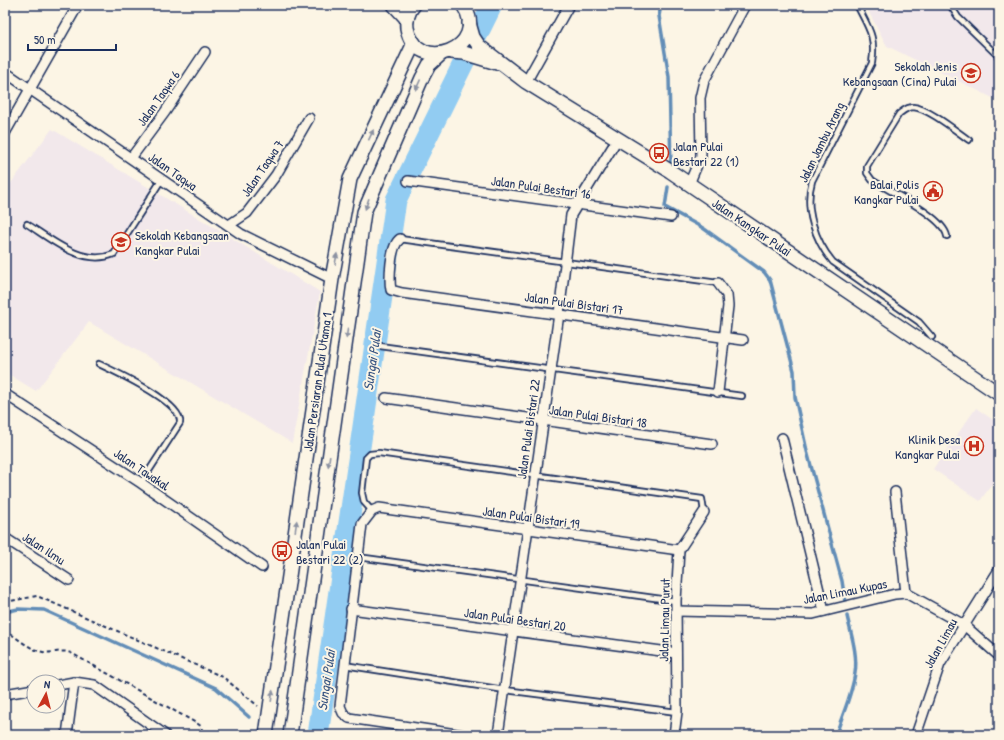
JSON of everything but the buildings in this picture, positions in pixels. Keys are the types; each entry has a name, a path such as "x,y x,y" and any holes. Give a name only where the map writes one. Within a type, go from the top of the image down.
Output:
{"main road":[{"path":"394,5 407,19"},
{"path":"414,5 407,19 407,27 414,43"},
{"path":"464,5 469,23 473,48"},
{"name":"Jalan Persiaran Pulai Utama 1","path":"290,735 364,212 429,65 464,40 469,23"},
{"name":"Jalan Kangkar Pulai","path":"414,43 422,50 431,54 473,48 502,65 526,82 618,138 689,184 999,394"},
{"name":"Jalan Persiaran Pulai Utama 1","path":"266,735 332,279 350,179 414,43"}],"street":[{"path":"5,133 78,5"},
{"path":"526,82 569,5"},
{"path":"689,184 701,156 700,98 704,81 745,5"},
{"name":"Jalan Taqwa 6","path":"131,158 165,112 205,52"},
{"name":"Jalan Taqwa","path":"5,72 241,234 332,279"},
{"name":"Jalan Taqwa 7","path":"229,225 247,213 276,175 309,118"},
{"name":"Jalan Pulai Bistari 22","path":"498,735 542,421 559,314 571,215 618,138"},
{"name":"Jalan Pulai Bestari 16","path":"408,181 671,217"},
{"name":"Jalan Pulai Bistari 17","path":"400,239 393,246 390,283 391,290 402,293 726,336 743,340"},
{"path":"718,283 727,295 728,306 726,336 718,392"},
{"name":"Jalan Tawakal","path":"5,394 141,483 262,567"},
{"name":"Jalan Pulai Bistari 18","path":"386,398 712,444"},
{"path":"782,438 824,611"},
{"path":"895,492 906,593"},
{"path":"375,510 362,524 340,706 343,713 349,718 463,735"},
{"name":"Jalan Pulai Bistari 19","path":"375,510 679,550"},
{"name":"Jalan Limau Purut","path":"674,735 677,712 676,601 679,550 704,512"},
{"name":"Jalan Ilmu","path":"5,538 69,580"},
{"name":"Jalan Limau","path":"916,735 940,664 999,570"},
{"name":"Jalan Limau Kupas","path":"676,611 813,614 906,593 964,625 999,656"},
{"name":"Jalan Pulai Bestari 20","path":"351,609 676,654"},
{"path":"66,684 74,682 94,685 165,735"},
{"path":"67,735 74,682"},
{"path":"5,694 26,690"}],"lane":[{"name":"Jalan Jambu Arang","path":"857,5 870,32 874,46 872,63 812,181 809,192 809,205 815,228 824,251 833,262 919,322 932,337"},
{"path":"950,5 958,18 999,57"},
{"path":"947,236 943,226 933,216 872,180 867,173 867,166 899,114 907,108 914,107 924,111 969,140"},
{"path":"27,224 76,254 94,259 105,258 114,254 162,179"},
{"path":"400,239 718,283"},
{"path":"380,346 742,396"},
{"path":"99,364 156,394 178,412 180,417 180,423 141,483"},
{"path":"375,510 364,502 362,493 366,458 370,454 379,452 702,499 704,512"},
{"path":"358,557 676,601"},
{"path":"344,665 505,690 677,712"}],"path":[{"path":"5,602 37,596 223,677 269,714"},
{"path":"5,630 39,651 52,653 65,650 71,653 198,724 202,727 201,735"}],"shaded area":[{"name":"Sekolah Jenis Kebangsaan (Cina) Pulai","path":"865,5 999,5 999,101 887,46"},
{"name":"Sekolah Kebangsaan Kangkar Pulai","path":"52,129 320,292 292,443 89,322 36,391 5,372 5,191"},
{"name":"Klinik Desa Kangkar Pulai","path":"976,408 999,424 999,474 980,501 933,469"}],"waterway":[{"name":"Sungai Pulai","path":"318,735 396,200 492,5"},
{"path":"661,5 659,16 669,77 671,169"},
{"path":"668,187 665,207 703,228 764,272 770,280 794,371 795,397 807,451 842,581 845,601"},
{"path":"5,612 18,609 44,610 216,688 249,717"},
{"path":"836,735 852,689 856,666 854,644 847,616"}],"place":[{"name":"Sekolah Jenis Kebangsaan (Cina) Pulai","path":"971,73"},
{"name":"Jalan Pulai Bestari 22 (1)","path":"659,153"},
{"name":"Balai Polis Kangkar Pulai","path":"933,191"},
{"name":"Sekolah Kebangsaan Kangkar Pulai","path":"121,242"},
{"name":"Klinik Desa Kangkar Pulai","path":"974,446"},
{"name":"Jalan Pulai Bestari 22 (2)","path":"282,551"}]}
